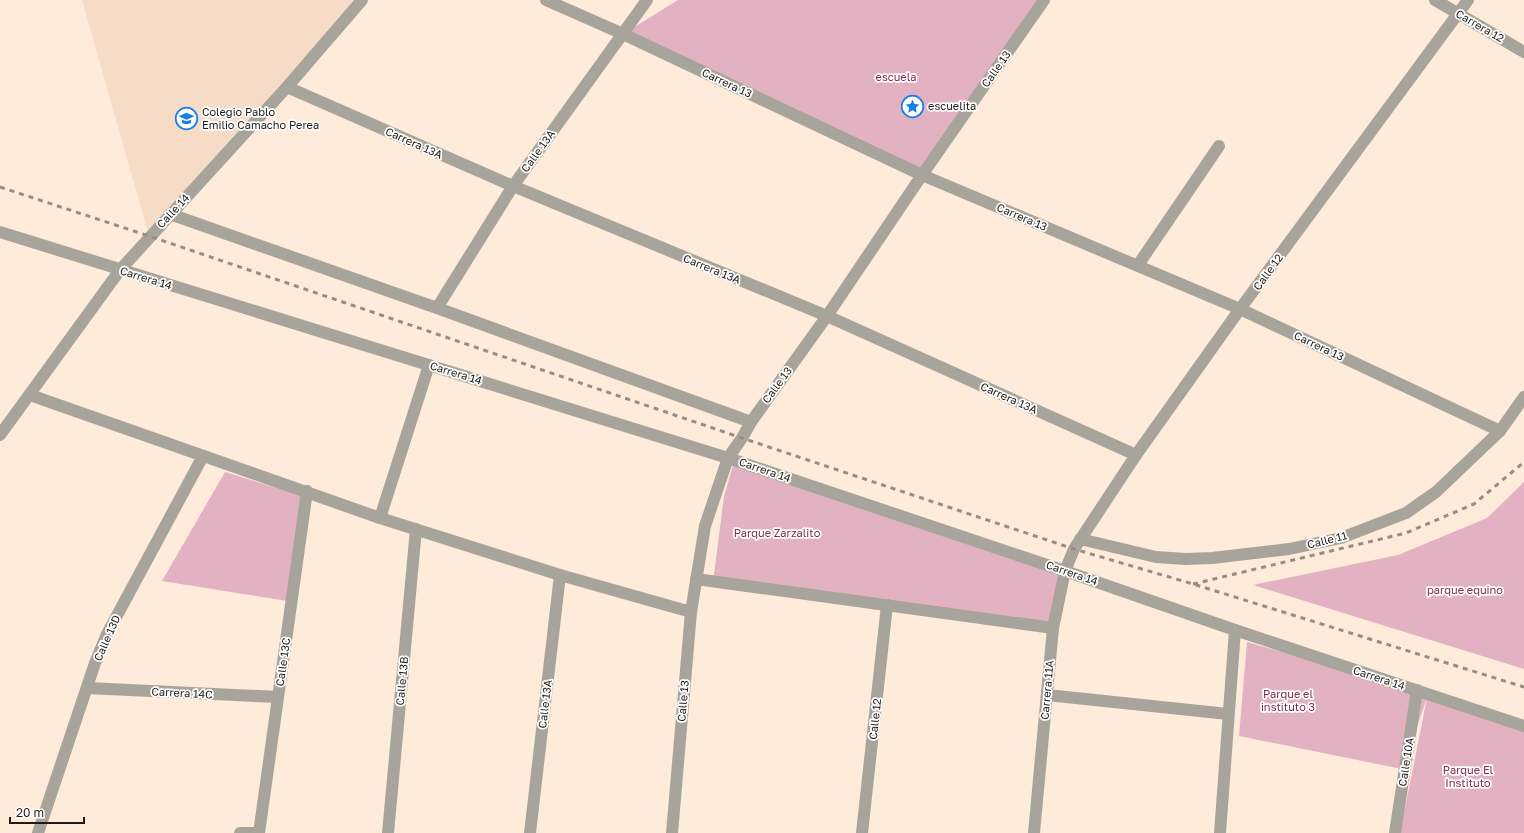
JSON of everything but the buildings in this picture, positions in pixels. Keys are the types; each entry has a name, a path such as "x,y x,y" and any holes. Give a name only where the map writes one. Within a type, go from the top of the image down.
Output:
{"street":[{"name":"Calle 14","path":"0,435 120,270 287,87 362,0"},
{"name":"Carrera 13","path":"546,0 623,34 922,175 1240,309 1500,431"},
{"name":"Calle 13A","path":"437,308 513,186 647,0"},
{"name":"Calle 13","path":"672,833 691,612 705,526 728,458 751,422 827,316 922,175 1044,0"},
{"name":"Carrera 12","path":"1436,0 1524,52"},
{"name":"Calle 12","path":"1077,544 1136,455 1240,309 1468,0"},
{"name":"Carrera 13A","path":"287,87 513,186 827,316 1136,455"},
{"path":"1138,266 1219,146"},
{"path":"170,214 437,308 751,422"},
{"name":"Carrera 14","path":"0,232 728,458 1065,571 1235,630 1524,726"},
{"path":"380,518 429,365"},
{"path":"30,395 307,491 380,518 560,575 691,612"},
{"name":"Calle 11","path":"1077,544 1156,557 1186,559 1212,558 1289,549 1341,538 1406,513 1436,492 1500,431 1524,397"},
{"name":"Calle 13D","path":"38,833 87,688 107,634 203,456"},
{"name":"Calle 13C","path":"259,833 307,491"},
{"name":"Calle 13B","path":"388,833 416,529"},
{"name":"Carrera 11A","path":"1034,833 1053,628 1065,571 1077,544"},
{"name":"Calle 13A","path":"530,833 560,575"},
{"path":"696,579 1053,628"},
{"name":"Calle 12","path":"862,833 887,605"},
{"path":"1220,833 1235,630"},
{"name":"Carrera 14C","path":"87,688 278,697"},
{"name":"Calle 10A","path":"1395,833 1417,690"},
{"path":"1047,696 1228,714"},
{"path":"240,833 259,833"}],"shaded area":[{"name":"Colegio Pablo Emilio Camacho Perea","path":"82,0 362,0 149,236"}],"green space":[{"name":"escuela","path":"678,0 1044,0 922,175 623,34"},
{"name":"Parque Zarzalito","path":"735,459 1066,576 1056,624 713,582 724,496"},
{"path":"225,472 303,496 287,601 162,581"},
{"name":"parque equino","path":"1524,482 1524,669 1253,585 1398,555 1487,518"},
{"path":"1247,642 1428,693 1524,723 1524,833 1400,833 1427,698 1402,769 1239,736"}],"railway":[{"path":"0,187 1074,549 1193,584 1524,687"},
{"path":"1193,584 1406,533 1474,504 1524,462"}],"place":[{"name":"escuelita","path":"913,106"},
{"name":"Colegio Pablo Emilio Camacho Perea","path":"186,118"}],"park label":[{"name":"Parque el instituto 3","path":"1288,700"},
{"name":"Parque El Instituto","path":"1468,776"}]}
